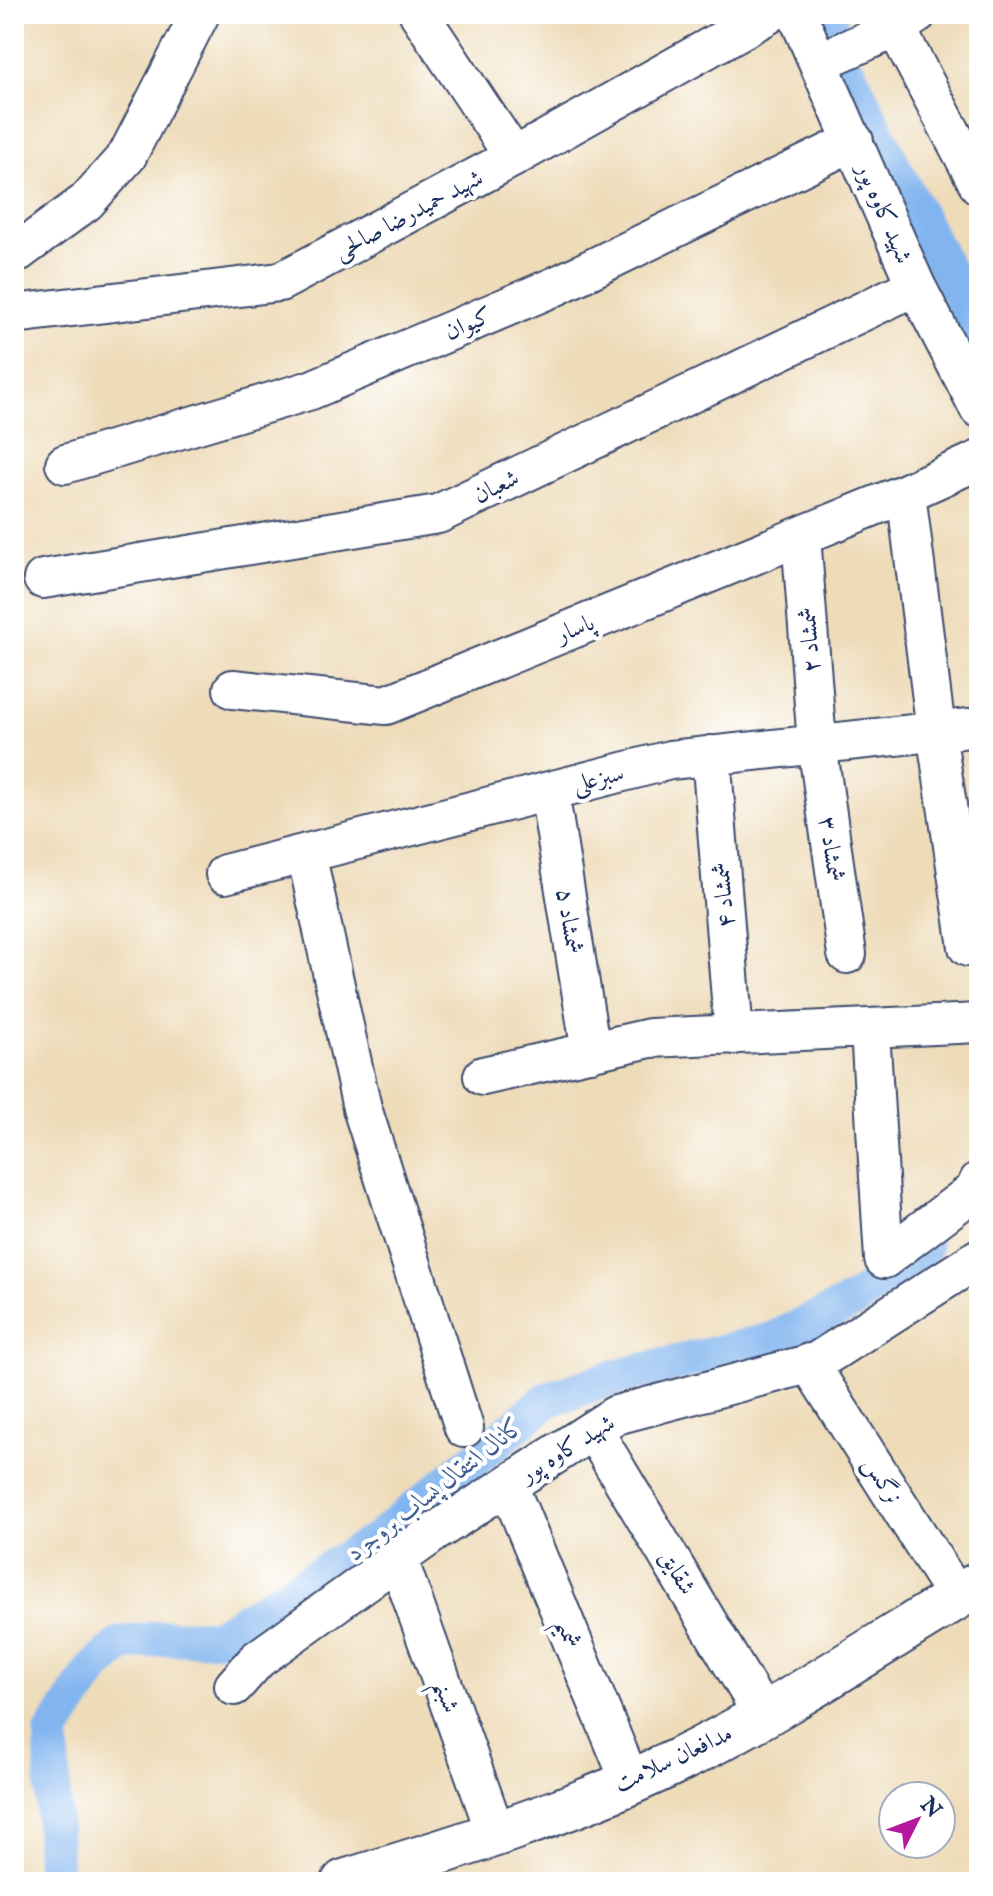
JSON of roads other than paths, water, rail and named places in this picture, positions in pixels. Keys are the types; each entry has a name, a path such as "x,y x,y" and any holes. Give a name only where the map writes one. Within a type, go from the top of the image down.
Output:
{"street":[{"path":"14,255 86,202 127,156 200,14"},
{"path":"419,14 514,157"},
{"name":"شهید حمیدرضا صالحی","path":"14,314 280,282 514,157 769,14"},
{"name":"شهید کاوه پور","path":"797,14 916,286 979,408"},
{"path":"819,62 902,19 979,185"},
{"name":"کیوان","path":"65,464 311,390 556,286 854,141"},
{"name":"شعبان","path":"43,579 438,514 916,286"},
{"name":"پاسار","path":"233,689 386,705 906,493 979,460"},
{"path":"906,493 936,731 968,947"},
{"name":"شمشاد ۲","path":"801,536 817,744"},
{"name":"سبزعلی","path":"225,874 670,760 979,727"},
{"name":"شمشاد ۳","path":"817,744 847,954"},
{"name":"شمشاد ۴","path":"711,755 734,1035"},
{"name":"شمشاد ۵","path":"549,791 591,1052"},
{"path":"306,853 362,1108 464,1428"},
{"path":"483,1076 650,1038 979,1023"},
{"path":"870,1030 884,1259 975,1190 979,1181"},
{"name":"شهید کاوه پور","path":"234,1686 258,1659 398,1559 616,1415 816,1362 979,1258"},
{"name":"نرگس","path":"809,1363 968,1591"},
{"name":"شقایق","path":"593,1430 763,1715"},
{"name":"شمیم","path":"508,1485 630,1781"},
{"name":"شبنم","path":"398,1559 496,1834"},
{"name":"مدافعان سلامت","path":"344,1882 496,1834 674,1762 763,1715 968,1591"}],"waterway":[{"name":"کانال انتقال پساب بروجرد","path":"827,14 833,34"},
{"name":"کانال انتقال پساب بروجرد","path":"849,73 979,333"},
{"name":"کانال انتقال پساب بروجرد","path":"54,1882 52,1733 93,1670 121,1644 164,1638 217,1637 378,1539 547,1400 606,1380 772,1340 854,1301 924,1248"}]}
